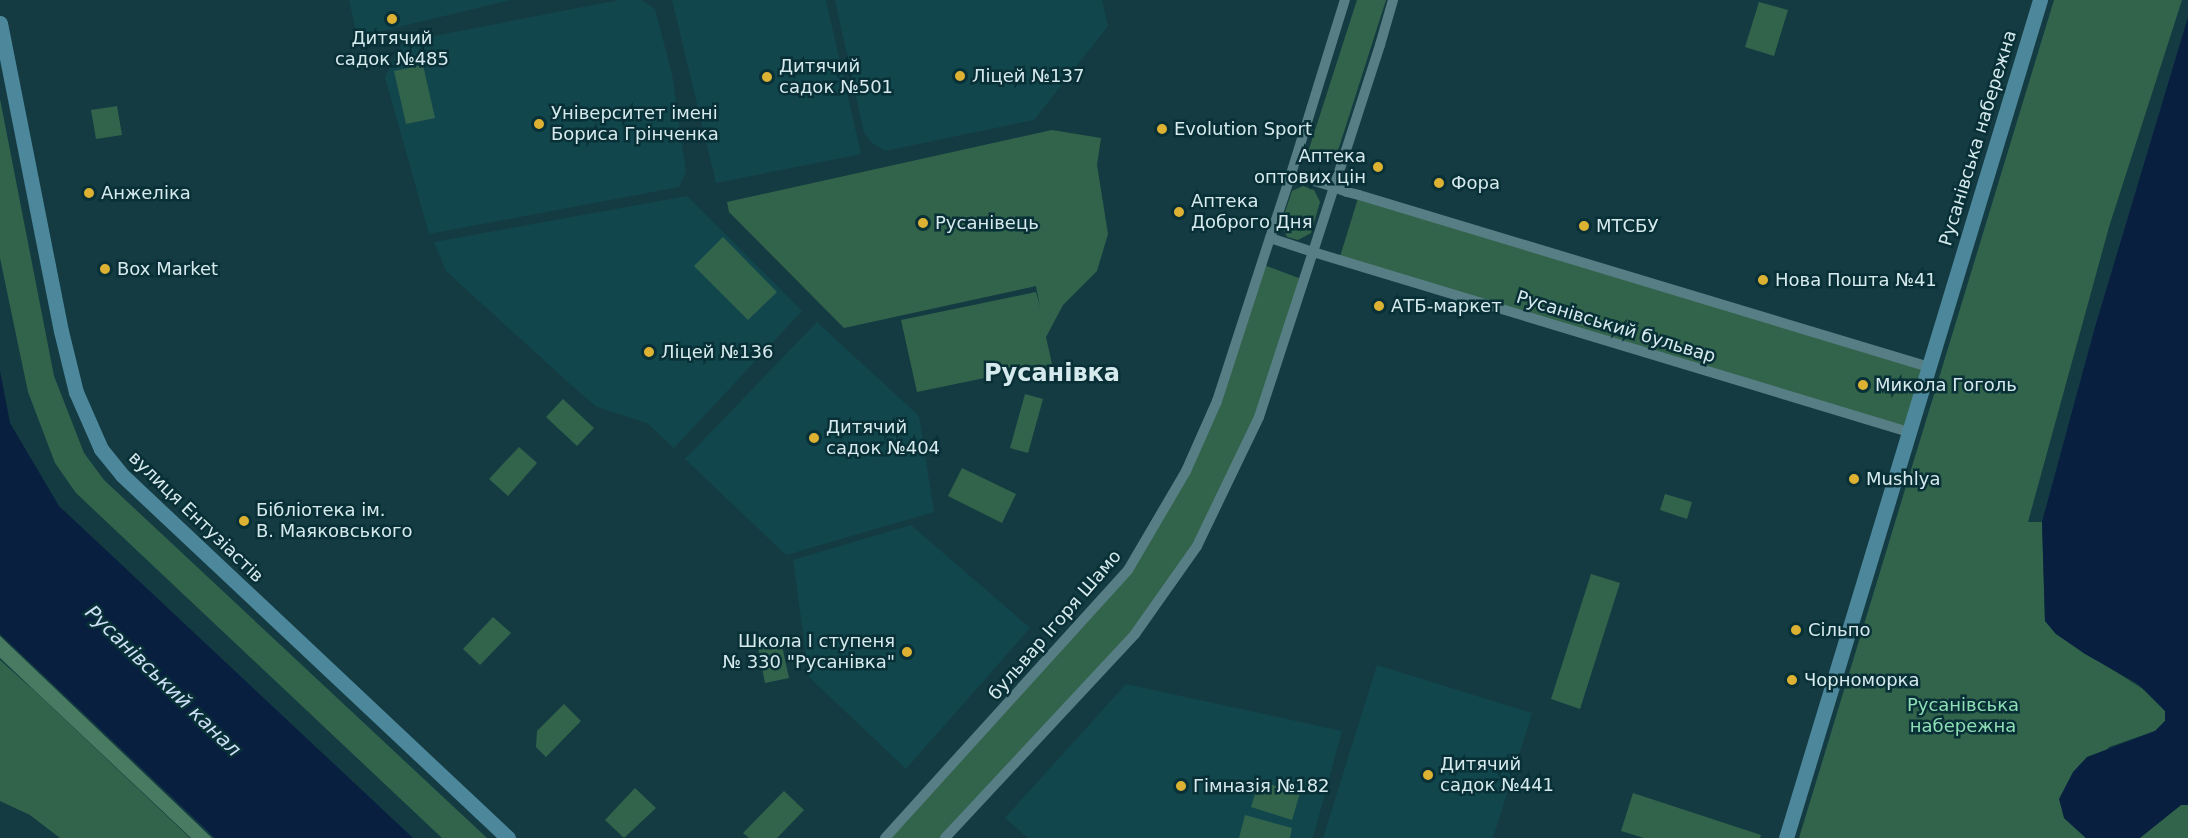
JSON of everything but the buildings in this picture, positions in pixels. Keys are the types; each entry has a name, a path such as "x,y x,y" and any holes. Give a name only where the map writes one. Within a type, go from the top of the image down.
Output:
{"street":[{"path":"1345,0 1291,174 1929,367"},
{"path":"945,838 1135,634 1197,546 1259,417 1314,252 1393,0"},
{"name":"Русанівська набережна","path":"1786,838 2040,0"},
{"name":"вулиця Ентузіастів","path":"0,23 64,344 76,392 101,450 122,475 508,838"},
{"name":"бульвар Ігоря Шамо","path":"885,838 1096,609 1136,558 1186,471 1217,401 1291,174"},
{"name":"Русанівський бульвар","path":"1270,238 1910,432"}],"shaded area":[{"name":"Дитячий садок №485","path":"349,0 511,0 357,37"},
{"name":"Університет імені Бориса Грінченка","path":"619,0 642,0 655,9 672,74 686,172 679,187 429,234 385,77 403,42"},
{"name":"Дитячий садок №501","path":"672,0 826,0 861,154 716,183"},
{"name":"Ліцей №137","path":"835,0 1102,0 1108,26 1034,120 885,151 872,143 864,133"},
{"name":"Ліцей №136","path":"687,196 802,311 674,448 647,423 597,407 580,393 446,271 434,242"},
{"name":"Дитячий садок №404","path":"817,322 919,416 934,512 786,555 685,459"},
{"name":"Школа І ступеня № 330 \"Русанівка\"","path":"911,525 1030,628 906,769 809,677 793,560"},
{"name":"Дитячий садок №441","path":"1377,665 1532,713 1493,838 1323,838"},
{"name":"Гімназія №182","path":"1126,684 1342,731 1313,838 1028,838 1005,818"}],"green space":[{"path":"1357,0 1386,0 1335,160 1308,152"},
{"name":"Русанівська набережна","path":"2054,0 2182,0 2109,227 2028,522 2042,522 2045,621 2056,634 2154,696 2165,711 2165,721 2155,731 2109,747 2064,818 2086,838 1799,838"},
{"path":"1759,2 1788,10 1774,56 1745,47"},
{"path":"423,65 435,118 406,124 394,71"},
{"path":"0,99 54,376 84,453 104,480 487,838 442,838 76,493 55,463 28,392 0,258"},
{"path":"117,106 122,135 96,139 91,110"},
{"name":"Русанівець","path":"1052,130 1101,138 1097,165 1108,234 1097,271 1063,305 1046,337 1052,364 917,392 901,320 1036,292 1040,307 1036,286 844,328 729,212 727,202"},
{"path":"1303,186 1314,190 1320,202 1311,233 1298,240 1287,237 1281,224 1292,191"},
{"path":"1359,195 1929,367 1909,432 1339,260"},
{"path":"723,237 777,292 748,320 694,266"},
{"path":"1264,265 1304,280 1259,417 1167,593 945,838 885,838 1128,570 1186,471"},
{"path":"1025,394 1043,399 1028,453 1010,448"},
{"path":"563,399 594,428 577,446 546,417"},
{"path":"519,447 537,463 508,496 489,479"},
{"path":"962,468 1016,494 1002,523 948,496"},
{"path":"1665,494 1692,502 1687,519 1660,510"},
{"path":"1591,574 1620,583 1580,709 1551,699"},
{"path":"493,617 511,633 480,665 463,649"},
{"path":"0,636 212,838 191,838 0,658"},
{"path":"780,637 789,678 765,683 757,642"},
{"path":"0,660 190,838 60,838 30,815 0,801"},
{"path":"564,704 581,721 546,757 536,747 537,731"},
{"path":"1259,781 1300,793 1292,820 1251,807"},
{"path":"635,788 656,808 624,838 605,820"},
{"path":"784,791 804,810 777,838 749,838 743,833"},
{"path":"1633,793 1761,835 1760,838 1644,838 1621,831"},
{"path":"2181,805 2188,805 2188,838 2139,838"},
{"path":"1245,815 1292,828 1290,838 1239,838"}],"water":[{"path":"2188,17 2188,805 2181,805 2140,838 2086,838 2064,818 2059,799 2073,772 2087,757 2155,731 2165,721 2165,711 2138,684 2085,654 2056,634 2045,621 2042,522 2095,327"},
{"name":"Русанівський канал","path":"0,371 10,423 59,506 413,838 215,838 0,634"}],"place":[{"name":"Дитячий садок №485","path":"392,19"},
{"name":"Ліцей №137","path":"960,76"},
{"name":"Дитячий садок №501","path":"767,77"},
{"name":"Університет імені Бориса Грінченка","path":"539,124"},
{"name":"Evolution Sport","path":"1162,129"},
{"name":"Аптека оптових цін","path":"1378,167"},
{"name":"Фора","path":"1439,183"},
{"name":"Анжеліка","path":"89,193"},
{"name":"Аптека Доброго Дня","path":"1179,212"},
{"name":"Русанівець","path":"923,223"},
{"name":"МТСБУ","path":"1584,226"},
{"name":"Box Market","path":"105,269"},
{"name":"Нова Пошта №41","path":"1763,280"},
{"name":"АТБ-маркет","path":"1379,306"},
{"name":"Ліцей №136","path":"649,352"},
{"name":"Микола Гоголь","path":"1863,385"},
{"name":"Дитячий садок №404","path":"814,438"},
{"name":"Mushlya","path":"1854,479"},
{"name":"Бібліотека ім. В. Маяковського","path":"244,521"},
{"name":"Сільпо","path":"1796,630"},
{"name":"Школа І ступеня № 330 \"Русанівка\"","path":"907,652"},
{"name":"Чорноморка","path":"1792,680"},
{"name":"Дитячий садок №441","path":"1428,775"},
{"name":"Гімназія №182","path":"1181,786"}],"district":[{"name":"Русанівка","path":"1052,374"}]}
